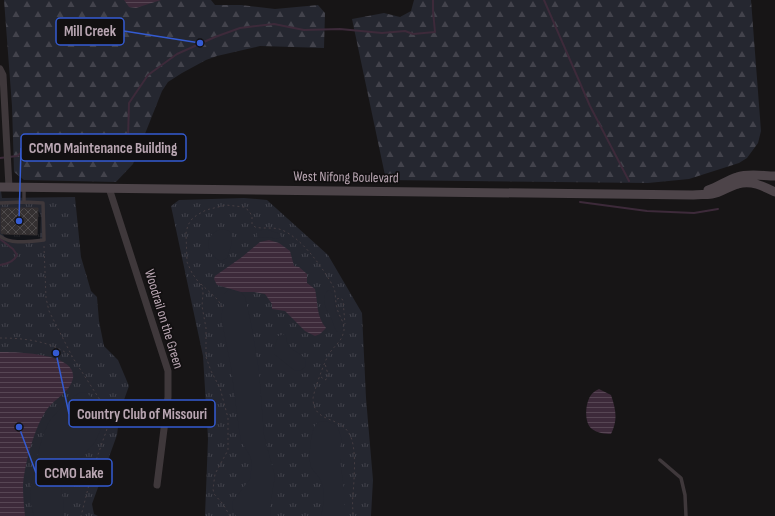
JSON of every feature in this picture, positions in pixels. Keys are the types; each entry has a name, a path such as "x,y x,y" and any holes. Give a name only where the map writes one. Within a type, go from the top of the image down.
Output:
{"main road":[{"name":"West Nifong Boulevard","path":"693,195 713,189 737,177 747,175 775,177"},
{"path":"775,177 773,186 775,192"},
{"name":"West Nifong Boulevard","path":"4,187 693,195 712,194 739,184 750,183 761,185 775,192"}],"street":[{"path":"0,69 2,75 8,170 4,187"},
{"name":"Woodrail on the Green","path":"109,188 168,371 168,397 157,485"}],"lane":[{"path":"24,187 24,202"},
{"path":"0,203 43,203 44,240 14,241 2,238 0,236"},
{"path":"660,460 680,478 685,495 686,516"}],"path":[{"path":"222,307 218,300 192,273 187,262 185,242 188,225 192,219 206,210 221,206 235,205 244,207 249,211 252,216 252,224 254,226 288,232 303,243 331,283 336,293 337,308 344,326"},
{"path":"44,240 47,305 52,319 72,357 109,414 108,426 93,469 81,516"},
{"path":"200,283 203,293 202,306 206,322 206,356 211,371 220,388 228,424 228,450 215,474 213,489 214,494 223,504 230,516"},
{"path":"336,299 340,298 343,300 345,320 344,334 341,340 329,353 314,395 314,405 322,417 337,422 346,428 353,444 353,516"},
{"path":"0,338 20,338 36,341 65,351 72,357"},
{"path":"321,376 325,380 328,378 325,364"}],"green space":[{"path":"4,0 211,0 215,5 241,5 275,9 318,5 325,13 324,48 260,46 206,60 168,82 162,91 133,164 116,182 24,180 14,172 12,106"},
{"path":"414,0 751,0 761,131 758,143 747,158 739,163 689,179 648,183 386,180 352,19 384,13 400,17 411,11"},
{"path":"0,184 2,198 75,197 81,257 91,291 97,297 99,321 104,346 118,360 129,386 120,411 117,435 92,504 94,514 98,516 0,516"},
{"path":"244,198 267,200 328,255 362,313 366,398 373,480 371,516 205,516 208,439 203,356 171,206 179,200"},
{"path":"222,229 231,233 232,240 227,258 221,261 212,254 208,244 212,235 216,231"},
{"path":"266,229 280,234 281,237 277,239 268,237 258,238 257,231"},
{"path":"229,289 241,292 245,297 251,323 259,371 264,435 275,477 270,505 271,516 236,516 232,507 233,501 250,479 252,463 250,456 241,441 231,367 221,317 224,305 224,294"},
{"path":"329,290 333,293 336,312 342,323 343,329 340,332 338,332 335,328 326,309 324,297"},
{"path":"285,334 288,345 300,354 306,361 305,367 300,371 294,370 274,354 278,336"},
{"path":"81,392 87,393 100,406 104,413 105,420 95,442 75,464 64,479 61,489 64,504 63,516 34,516 30,495 36,460 44,432 49,422 57,412"},
{"path":"325,421 337,425 342,440 340,459 344,490 344,516 321,516 324,491 321,481 311,467 310,463 310,445 314,427 318,422"}],"shaded area":[{"path":"124,0 161,0 136,8 129,7"},
{"path":"269,240 279,243 290,251 294,266 299,267 307,274 307,283 315,289 320,319 326,328 320,334 315,336 305,331 285,311 272,309 272,304 265,294 241,292 217,285 214,279 215,276 260,242"},
{"path":"0,352 31,354 56,359 66,363 72,370 73,378 69,387 48,408 43,415 35,434 28,457 24,478 23,490 25,516 0,516"},
{"path":"599,389 611,395 614,405 616,415 615,424 611,434 601,433 592,429 587,422 586,410 589,399 594,392"}],"building":[{"path":"1,208 38,208 37,235 1,233"}],"waterway":[{"path":"0,158 17,156 28,147 40,144 53,147 73,142 99,156 119,154 128,138 129,103 148,75 177,54 215,37 240,28 274,24 304,30 340,29 382,33 405,31 413,34 435,32 433,0"},
{"path":"544,0 590,106 629,181"},
{"path":"580,202 647,211 694,213 718,209"},
{"path":"0,239 13,249 17,255 10,262 0,265"}],"place":[{"name":"Mill Creek","path":"200,43"},
{"name":"CCMO Maintenance Building","path":"19,221"},
{"name":"Country Club of Missouri","path":"56,353"},
{"name":"CCMO Lake","path":"19,427"}]}
